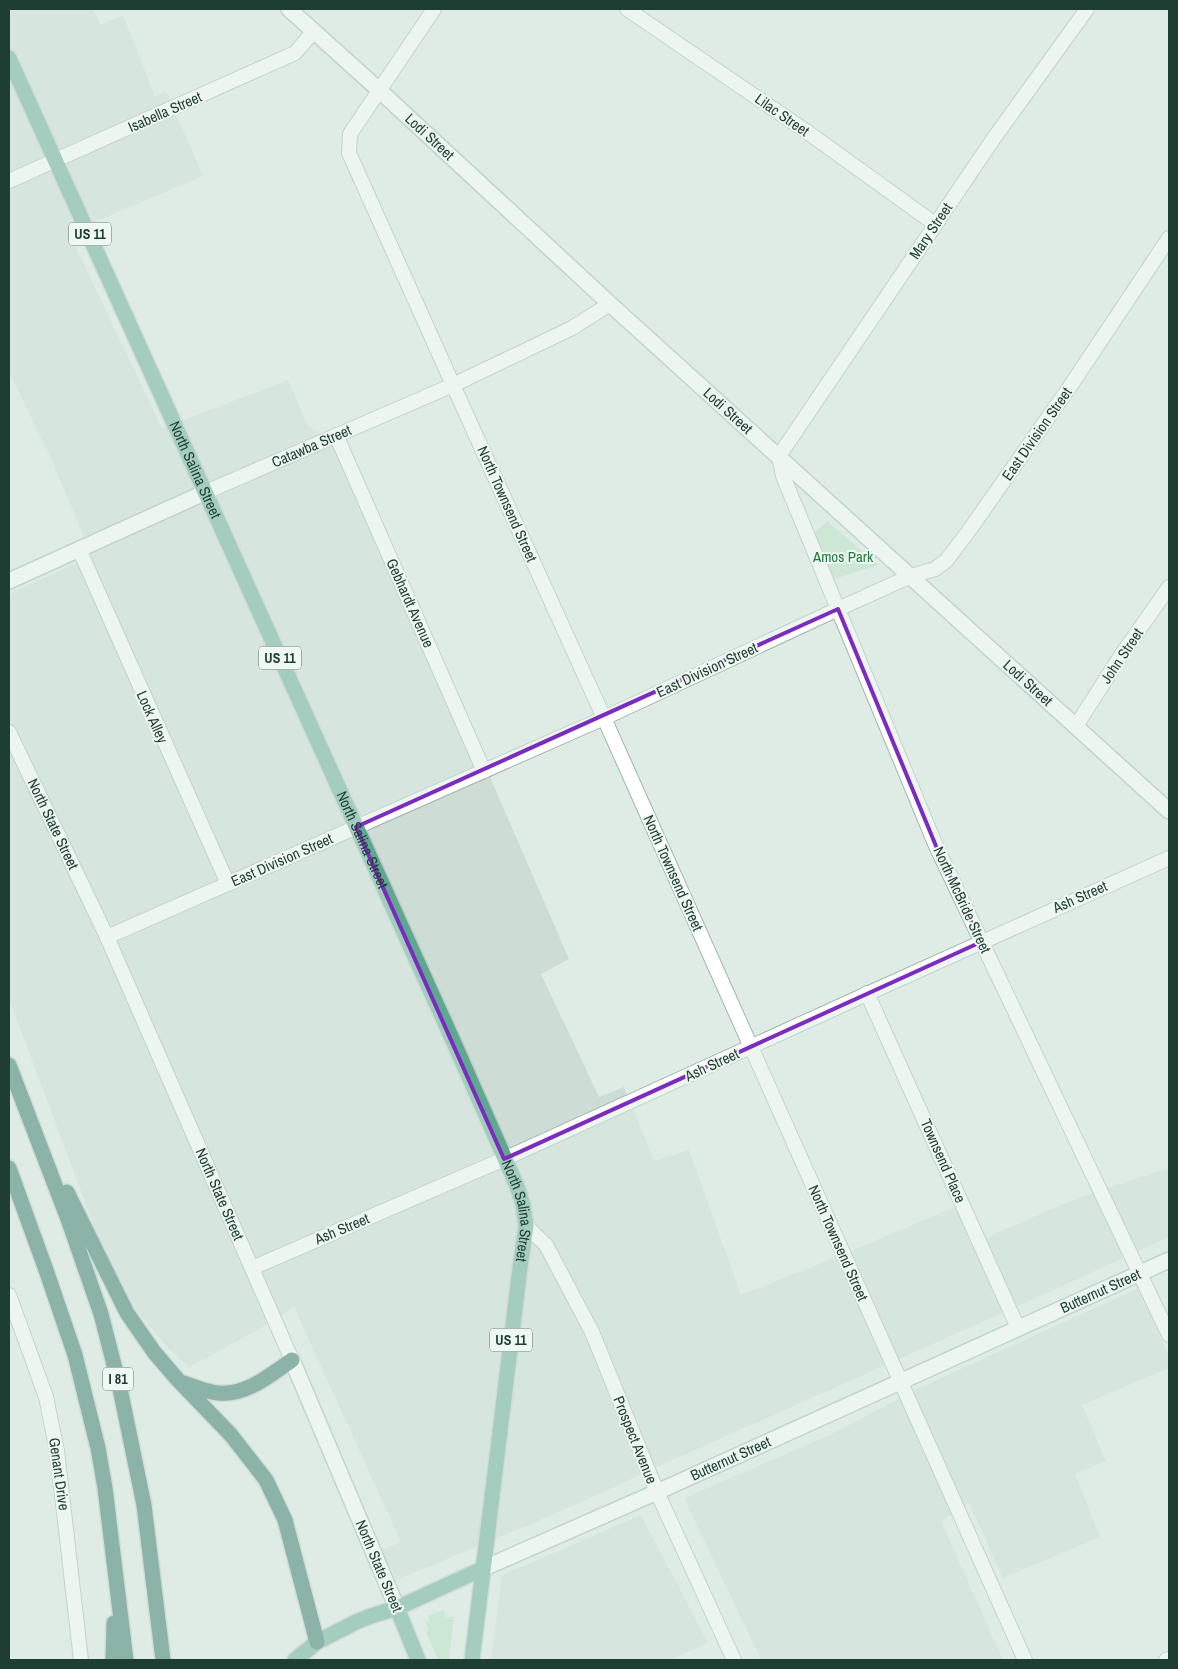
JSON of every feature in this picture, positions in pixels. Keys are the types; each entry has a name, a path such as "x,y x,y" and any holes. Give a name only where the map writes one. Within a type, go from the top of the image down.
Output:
{"highway":[{"name":"I 81","path":"9,1065 68,1219 101,1314 119,1384 144,1505 163,1660"},
{"path":"26,1110 127,1313 154,1352 231,1435 266,1480 285,1520 317,1642"},
{"name":"I 81","path":"9,1168 74,1355 98,1448 105,1488 126,1660"},
{"path":"9,1194 46,1270"},
{"path":"178,1380 203,1390 228,1394 257,1384 292,1360"},
{"path":"113,1660 115,1569"}],"main road":[{"name":"North Salina Street","path":"9,58 450,1034 517,1186 523,1204 526,1226 472,1660"},
{"name":"Butternut Street","path":"295,1660 317,1642 371,1616 397,1608 482,1568"},
{"name":"North State Street","path":"397,1608 418,1660"}],"street":[{"name":"Lodi Street","path":"289,9 610,304 1169,811"},
{"name":"North Townsend Street","path":"434,9 350,134 349,153 1025,1660"},
{"name":"Lilac Street","path":"627,9 803,129 935,224"},
{"name":"Mary Street","path":"779,456 994,138 1087,9"},
{"name":"Isabella Street","path":"9,181 295,53 314,31"},
{"name":"East Division Street","path":"108,936 604,718 911,576 935,569 946,561 968,532 1071,385 1169,238"},
{"name":"Catawba Street","path":"9,581 206,492 453,385 572,328 610,304"},
{"name":"Gebhardt Avenue","path":"336,435 484,771"},
{"name":"North McBride Street","path":"779,456 783,476 936,846 1169,1334"},
{"name":"Lock Alley","path":"79,549 228,884"},
{"name":"John Street","path":"1076,726 1122,654 1169,588"},
{"name":"North State Street","path":"9,732 108,936 292,1360 397,1608"},
{"name":"Ash Street","path":"252,1268 504,1160 1169,858"},
{"name":"Townsend Place","path":"867,994 1018,1328"},
{"name":"Prospect Avenue","path":"526,1226 546,1245 592,1332 656,1492 734,1660"},
{"name":"Butternut Street","path":"482,1568 656,1492 1169,1260"},
{"name":"Genant Drive","path":"9,1295 46,1397 57,1451 81,1660"}],"highlighted area":[{"path":"838,609 936,846 981,942 504,1159 356,827"}],"shaded area":[{"path":"9,9 93,9 101,25 123,15 155,96 166,91 203,176 69,233 162,428 288,380 308,426 345,446 480,745 493,784 569,959 541,974 599,1097 624,1087 654,1161 689,1150 741,1295 955,1207 974,1243 1075,1199 1169,1168 1169,1237 564,1510 397,1580 380,1550 401,1542 294,1307 254,1332 189,1367 168,1348 121,1292 91,1218 9,999 9,594 92,556 50,456 9,372"},
{"path":"1139,1288 1169,1357 1169,1368 1082,1405 1106,1461 1075,1474 1100,1537 1003,1578 969,1503 941,1521 1003,1660 761,1660 684,1498 832,1434 917,1389"},
{"path":"641,1515 708,1643 670,1660 491,1660 502,1575"}],"green space":[{"name":"Amos Park","path":"827,521 878,565 834,579 814,533"},
{"path":"444,1610 446,1617 454,1617 449,1660 438,1660 426,1632 429,1630 425,1623 430,1620 428,1616"}]}
